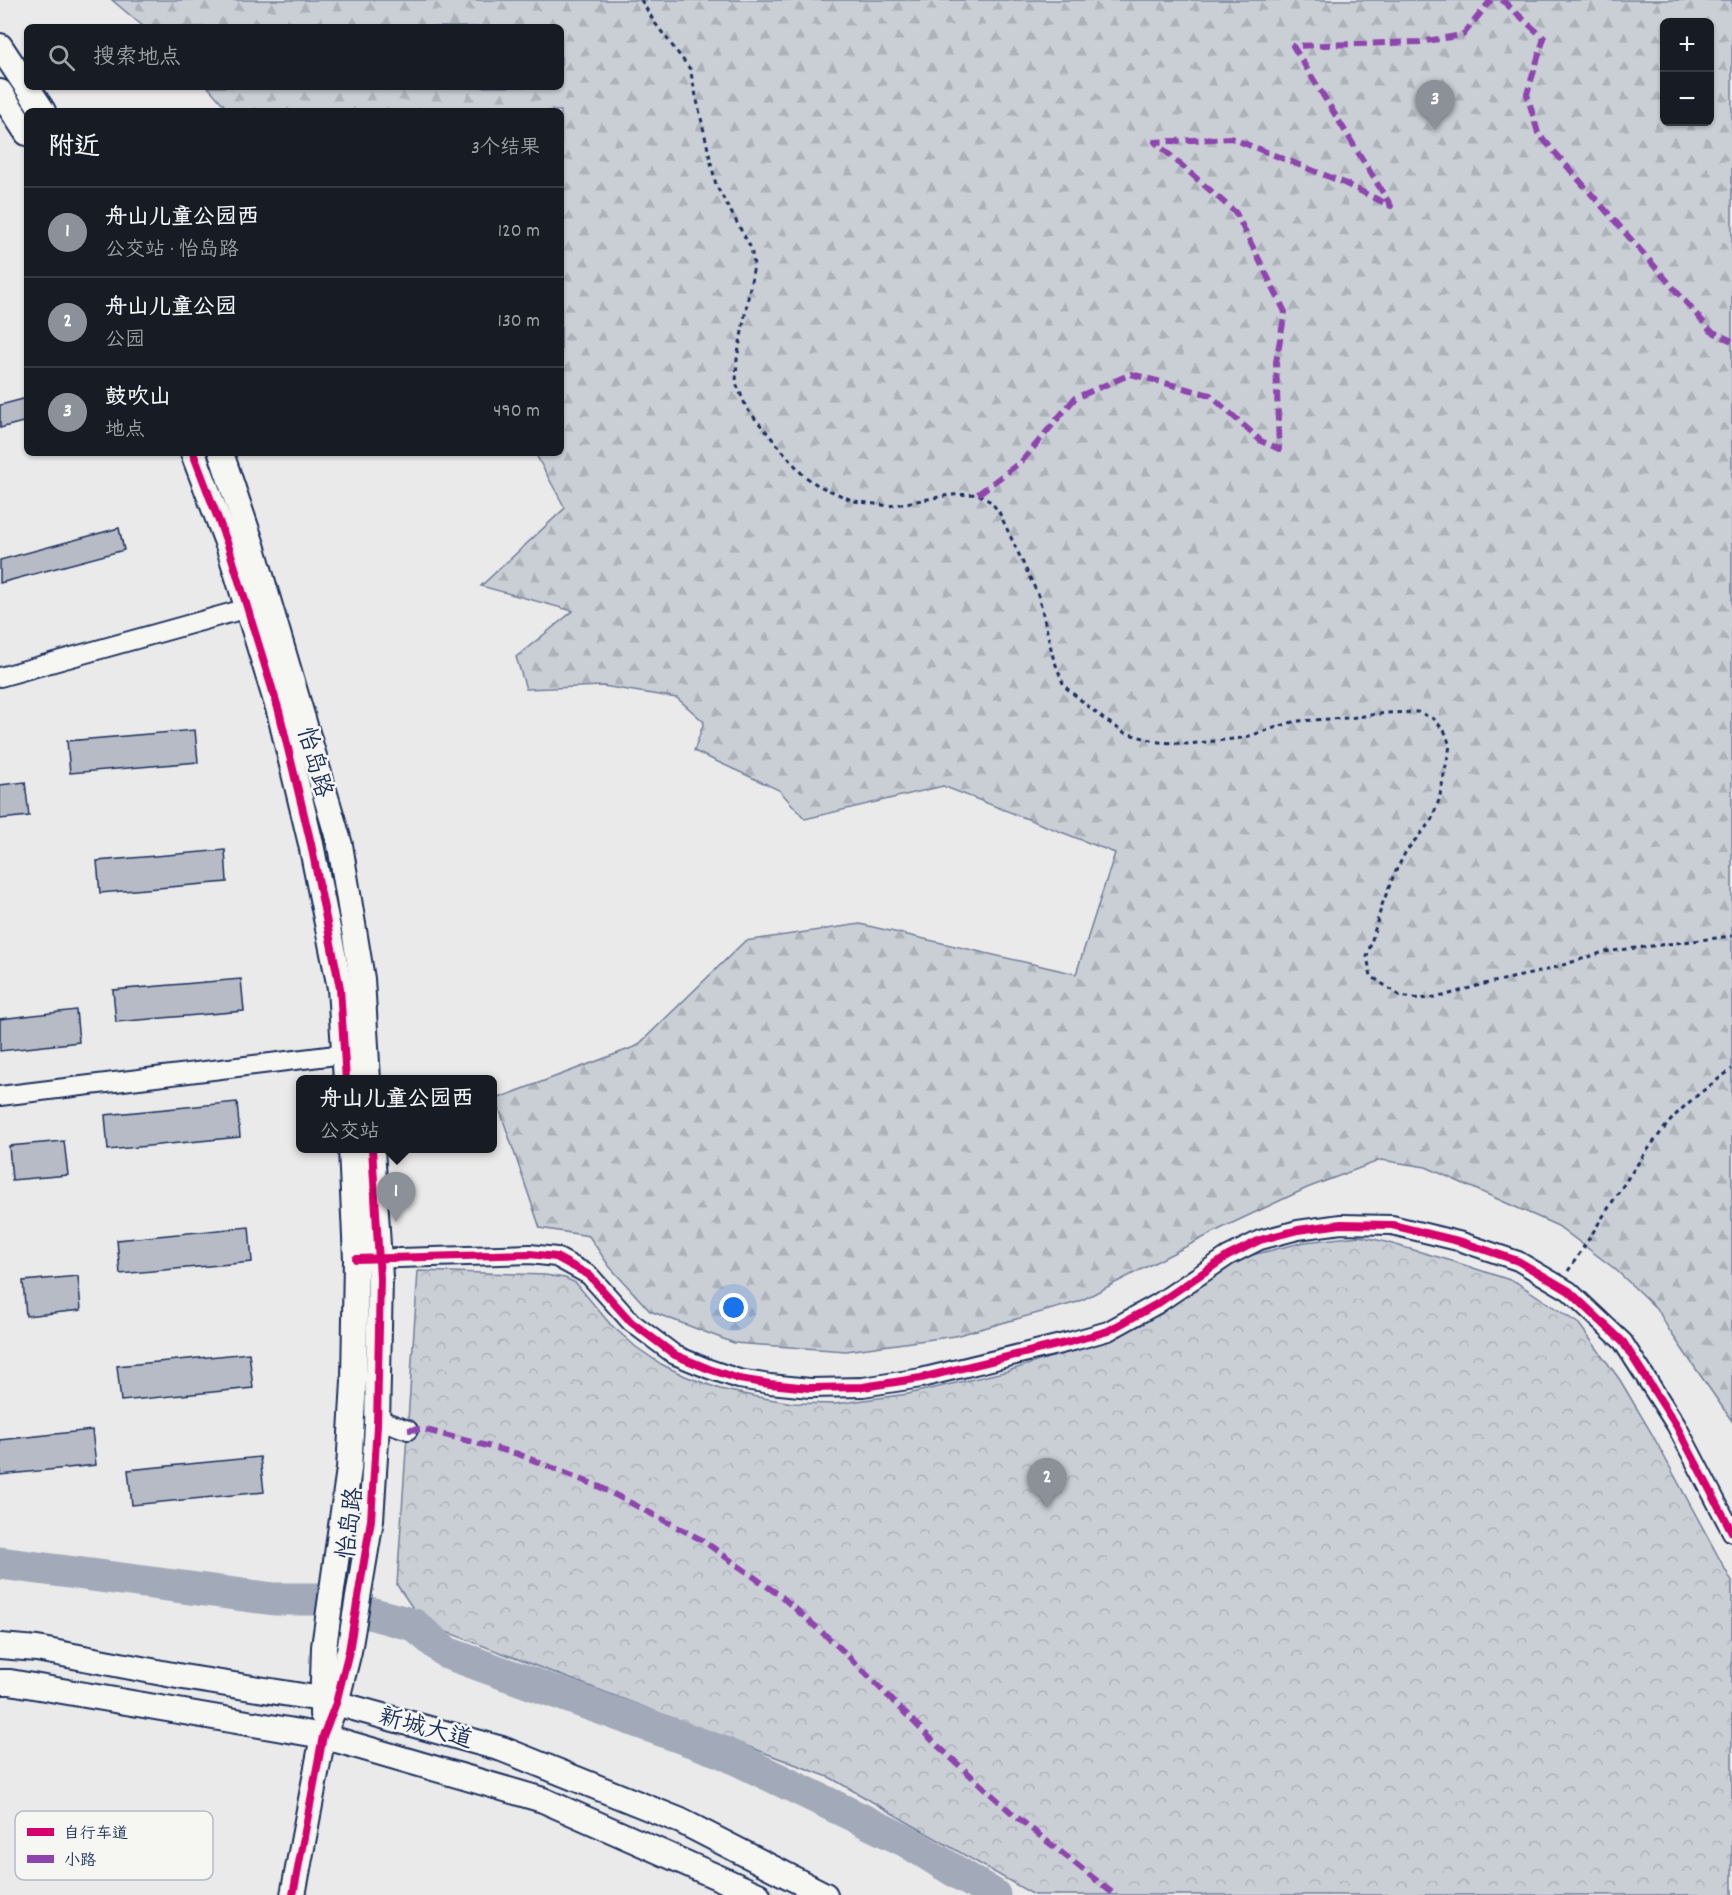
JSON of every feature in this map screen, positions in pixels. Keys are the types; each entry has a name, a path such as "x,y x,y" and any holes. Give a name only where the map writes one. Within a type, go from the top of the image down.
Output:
{"street":[{"path":"0,46 24,82"},
{"path":"29,90 41,108"},
{"path":"0,92 24,128"},
{"path":"194,456 228,545 279,711 311,844 340,988 346,1075"},
{"name":"怡岛路","path":"222,456 256,555 340,845 362,979 368,1075"},
{"path":"0,677 248,608"},
{"path":"0,1096 344,1054"},
{"path":"329,1701 324,1647 349,1469 354,1381 367,1259 352,1153"},
{"name":"怡岛路","path":"293,1895 329,1701 349,1651 371,1520 377,1419 380,1278 367,1259 372,1153"},
{"path":"367,1259 530,1254 556,1257 589,1275 631,1322 675,1355 739,1379 810,1388 863,1387 921,1378 1108,1331 1157,1304 1228,1256 1260,1240 1298,1230 1341,1224 1392,1225 1462,1242 1518,1261 1569,1290 1623,1342 1676,1425 1732,1532"},
{"path":"377,1419 408,1430"},
{"name":"新城大道","path":"0,1646 37,1649 183,1677 329,1701 502,1749 681,1821 825,1895"},
{"name":"新城大道","path":"0,1682 323,1736 543,1800 758,1895"}],"path":[{"path":"640,0 690,69 716,185 751,248 754,265 737,359 736,383 747,409 803,475 819,486 854,501 889,506 950,495 978,494 991,502 999,512 1039,597 1053,657 1064,686 1101,717 1125,733 1159,742 1198,744 1243,738 1296,721 1418,712 1434,719 1445,732 1450,746 1439,800 1431,821 1406,851 1382,905 1367,957 1371,976 1400,996 1421,999 1443,996 1544,971 1604,952 1732,936"},
{"path":"1559,1285 1635,1168 1673,1118 1732,1069"}],"green space":[{"path":"112,0 1732,0 1732,1421 1669,1330 1658,1310 1615,1269 1558,1226 1426,1167 1381,1160 1307,1188 1226,1226 1078,1302 955,1336 846,1351 734,1343 650,1311 609,1266 589,1236 540,1228 497,1099 637,1046 745,941 860,924 1076,974 1115,853 943,786 805,819 779,790 694,751 704,722 677,698 603,686 526,689 516,657 573,611 481,586 565,508 537,456 564,456 564,108 226,108 211,90 564,90 564,24 140,24"},
{"path":"1359,1236 1452,1261 1516,1282 1579,1324 1620,1380 1652,1434 1732,1582 1732,1895 1034,1895 831,1778 423,1623 397,1585 418,1271 545,1275 565,1278 576,1283 610,1324 636,1347 661,1364 685,1376 720,1389 757,1397 793,1403 835,1404 908,1394 1008,1371 1110,1338 1141,1325 1244,1257 1305,1242"}],"building":[{"path":"24,399 24,422 0,428 0,405"},
{"path":"119,528 124,550 0,583 0,560"},
{"path":"195,730 198,762 70,773 67,741"},
{"path":"25,782 29,816 0,819 0,785"},
{"path":"225,850 227,882 100,893 97,861"},
{"path":"241,979 244,1011 116,1022 113,990"},
{"path":"76,1010 79,1042 0,1051 0,1019"},
{"path":"237,1102 240,1137 108,1150 105,1115"},
{"path":"64,1141 68,1175 12,1180 9,1146"},
{"path":"249,1227 252,1262 120,1274 117,1240"},
{"path":"78,1276 81,1310 26,1316 23,1281"},
{"path":"249,1353 253,1388 121,1401 117,1366"},
{"path":"92,1430 96,1465 0,1475 0,1440"},
{"path":"260,1457 264,1492 132,1505 128,1470"}],"waterway":[{"path":"0,1563 274,1599 318,1599 414,1625 447,1653 722,1752 906,1841 994,1895"}],"marked path":[{"path":"978,494 1022,461 1075,398 1131,374 1210,395 1261,441 1279,449 1276,362 1285,312 1236,213 1155,142 1231,138 1342,182 1391,206 1293,46 1420,42 1463,35 1491,0"},
{"path":"1502,0 1544,38 1527,94 1538,133 1711,331 1732,341"},
{"path":"408,1430 422,1429 518,1454 600,1487 702,1540 782,1597 841,1649 938,1746 1014,1815 1115,1895"}],"cycle path":[{"path":"194,456 228,545 279,711 311,844 340,988 346,1075"},
{"path":"293,1895 323,1736 336,1703 349,1651 371,1520 377,1425 380,1278 372,1153"},
{"path":"356,1259 530,1254 556,1257 589,1275 631,1322 675,1355 739,1379 810,1388 863,1387 921,1378 1108,1331 1157,1304 1228,1256 1260,1240 1298,1230 1341,1224 1392,1225 1462,1242 1518,1261 1569,1291 1623,1342 1676,1425 1732,1532"}],"place":[{"name":"鼓吹山","path":"1435,130"},
{"name":"舟山儿童公园西","path":"396,1222"},
{"name":"舟山儿童公园","path":"1047,1508"}]}
